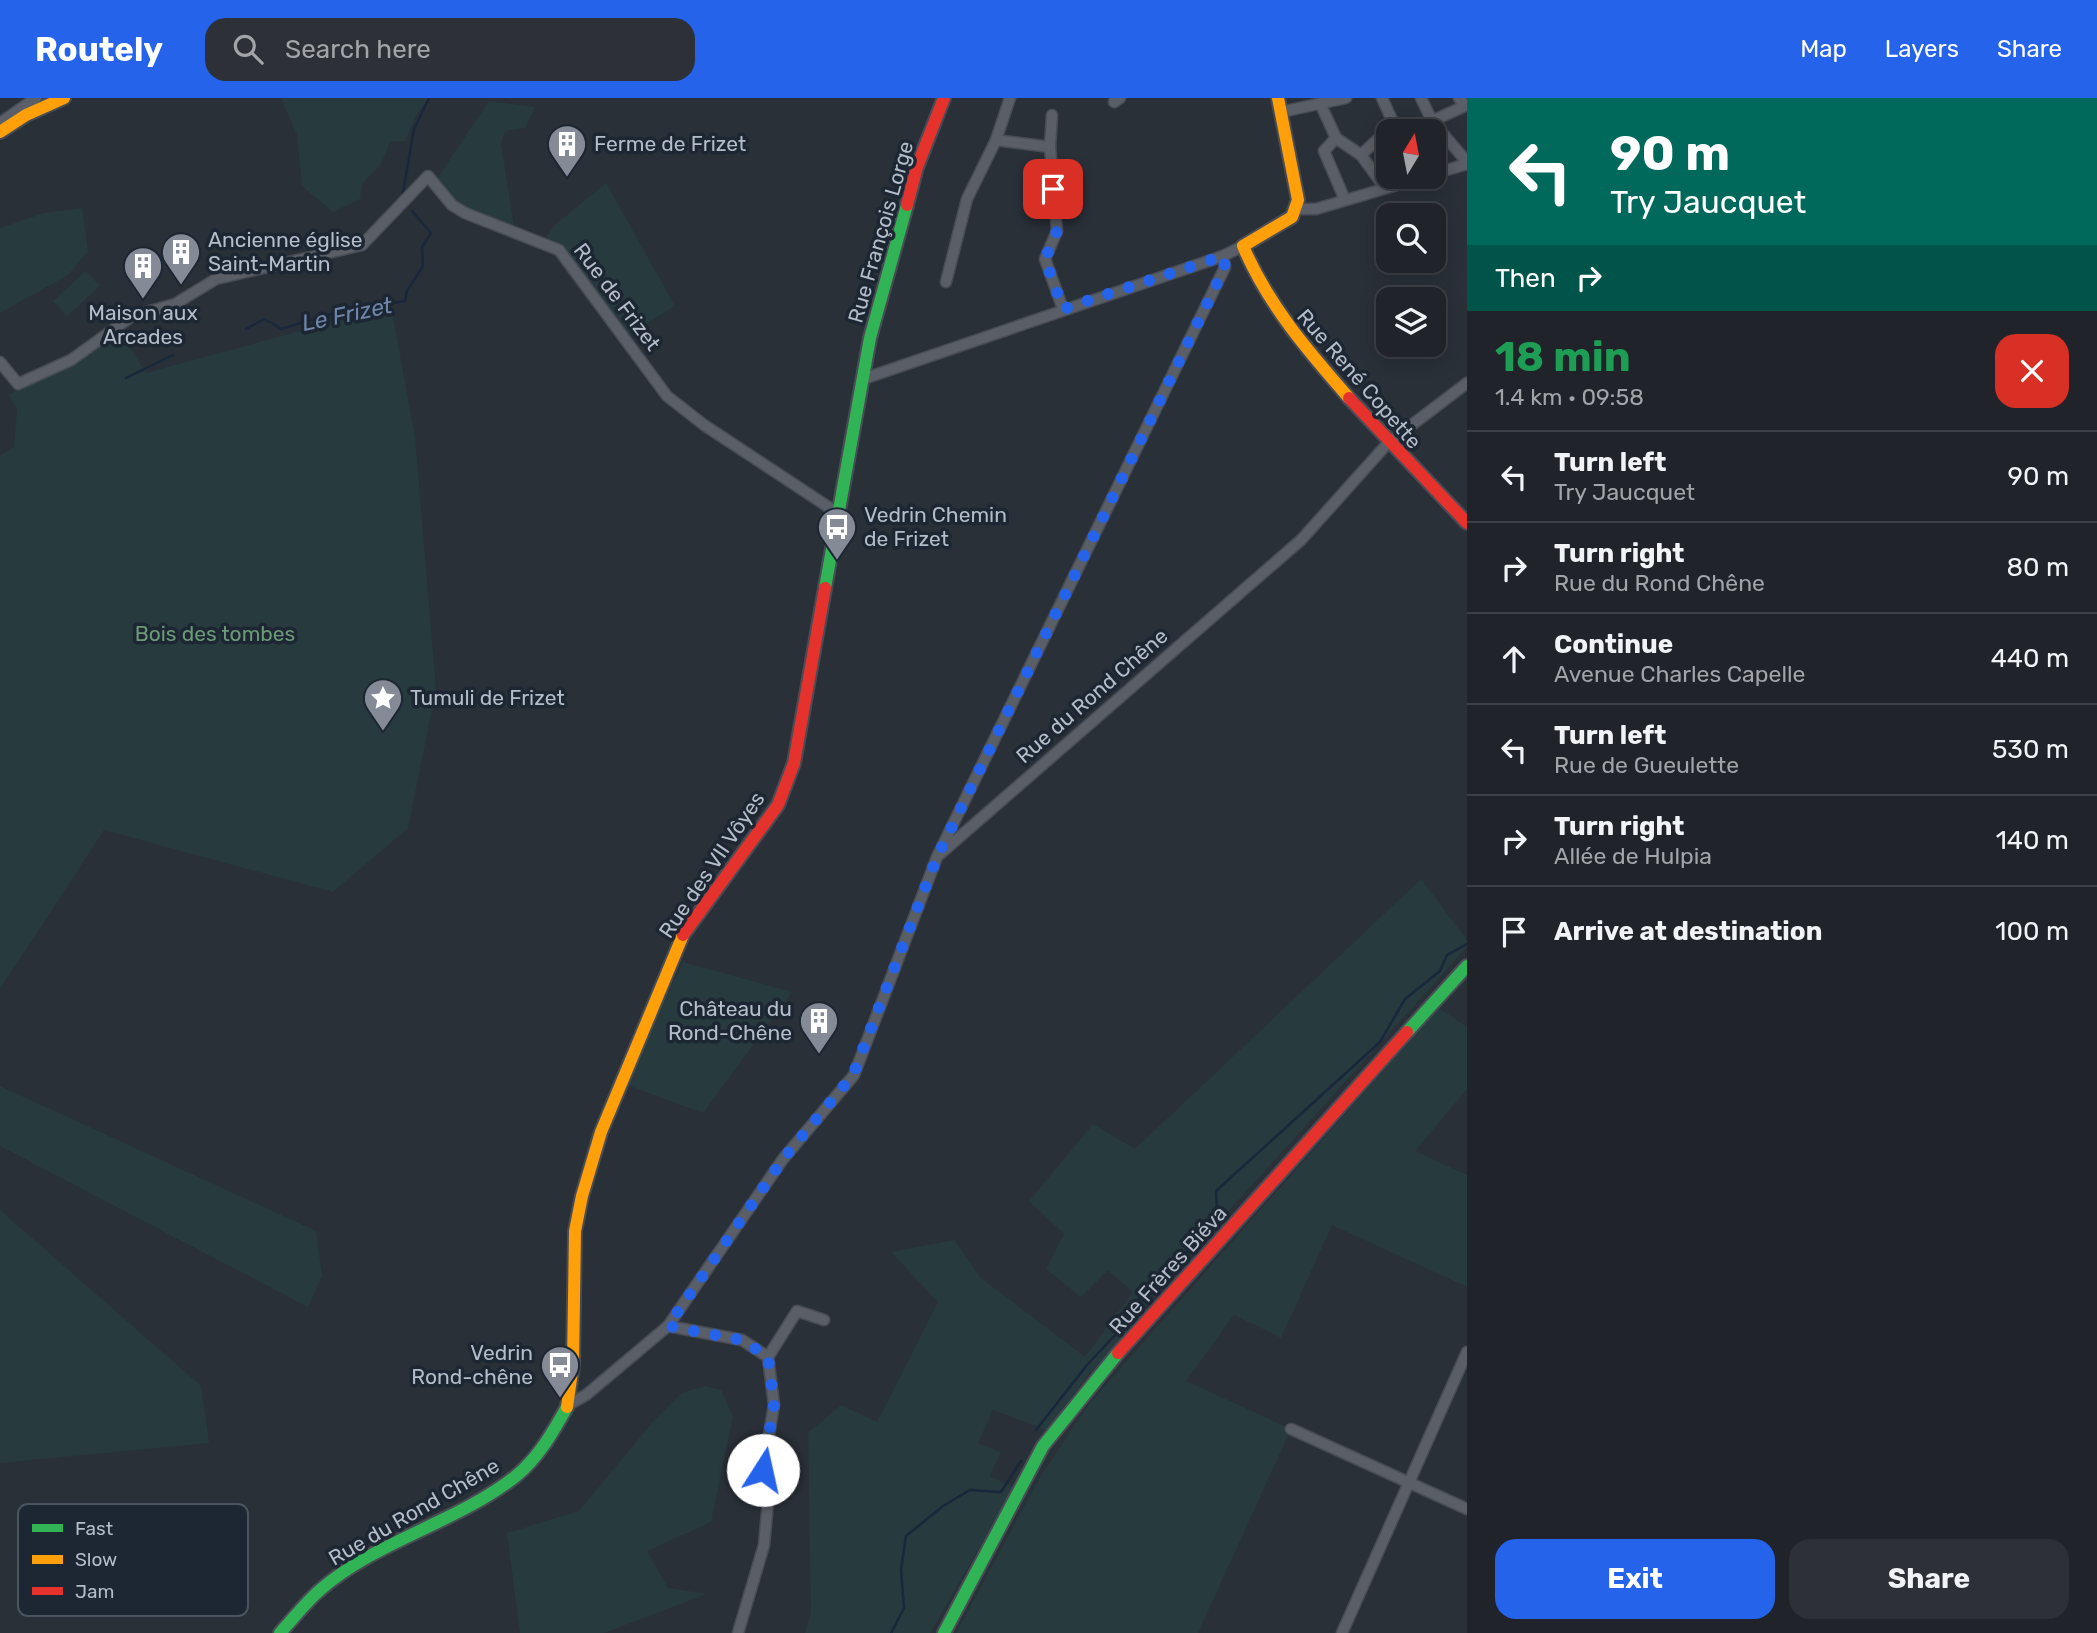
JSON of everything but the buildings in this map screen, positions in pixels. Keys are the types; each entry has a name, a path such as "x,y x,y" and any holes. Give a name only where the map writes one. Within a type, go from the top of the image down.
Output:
{"street":[{"path":"0,123 36,98"},
{"path":"0,131 26,115 64,98"},
{"name":"Rue François Lorge","path":"863,379 874,321 914,177 944,98"},
{"path":"946,282 967,199 996,141 1010,98"},
{"path":"863,379 1223,256 1292,217 1298,200 1278,98"},
{"path":"1280,112 1346,98"},
{"path":"1381,98 1392,119"},
{"path":"1421,98 1431,119"},
{"path":"1322,101 1335,138 1361,155 1376,176"},
{"path":"1436,119 1464,104"},
{"path":"1052,116 1050,147 1057,231 1045,259 1063,309"},
{"path":"1335,138 1324,151 1345,200"},
{"path":"1446,138 1467,163 1446,170"},
{"path":"996,141 1050,147"},
{"path":"1361,155 1376,143"},
{"name":"Rue de Frizet","path":"0,362 18,384 71,360 132,316 175,304 216,279 362,245 428,176 452,205 465,213 559,250 667,396 704,425 839,514"},
{"path":"1296,209 1316,209 1382,189"},
{"name":"Rue René Copette","path":"1243,246 1253,273 1286,326 1388,443 1467,523"},
{"path":"937,857 1225,267 1223,256"},
{"name":"Rue des VII Vôyes","path":"568,1405 573,1365 575,1231 589,1170 601,1132 684,933 778,805 794,762 863,379"},
{"name":"Rue du Rond Chêne","path":"280,1633 321,1589 368,1559 474,1503 517,1475 548,1442 568,1405 586,1395 668,1326 783,1159 853,1075 937,857 1301,540 1388,443 1467,383"},
{"name":"Rue Frères Biéva","path":"944,1633 1043,1446 1069,1411 1467,966"},
{"path":"737,1633 764,1545 768,1502 763,1470 774,1405 768,1357 797,1311 824,1320"},
{"path":"668,1326 742,1340 768,1357"},
{"path":"1342,1633 1467,1352"},
{"path":"1292,1429 1467,1509"}],"green space":[{"path":"281,98 429,98 417,114 405,141 390,142 381,164 362,184 360,199 333,212 302,186 297,135"},
{"path":"489,101 535,107 525,128 505,131 501,144 514,226 459,205 438,177"},
{"path":"606,183 675,306 628,335 566,251 545,239 555,225"},
{"path":"82,208 88,251 68,275 0,313 0,228 44,213"},
{"path":"86,271 100,286 67,316 53,301"},
{"name":"Bois des tombes","path":"391,306 415,437 436,690 408,828 333,892 104,830 0,989 0,456 14,447 17,408 8,395 122,334 146,373"},
{"path":"1421,879 1467,940 1467,947 1151,1297 1135,1327 1088,1375 1047,1430 993,1410 978,1443 1001,1452 990,1476 1014,1488 930,1633 805,1633 811,1612 808,1433 841,1405 877,1422 938,1302 891,1252 954,1240 981,1278 1085,1357 1133,1292 1108,1270 1081,1297 1046,1269 1064,1234 1029,1201 1093,1124 1135,1149"},
{"path":"683,962 792,992 703,1113 624,1084"},
{"path":"1436,1006 1467,1027 1467,1089 1415,1151 1467,1175 1467,1287 1332,1225 1281,1338 1234,1315 1186,1381 1291,1429 1198,1633 956,1633 1040,1477 1088,1405 1382,1072"},
{"path":"0,1086 316,1231 322,1276 308,1307 0,1146"},
{"path":"0,1210 201,1386 209,1443 0,1463"},
{"path":"705,1386 721,1390 733,1416 711,1522 647,1551 668,1588 707,1594 604,1633 520,1633 507,1533 579,1511 651,1424 682,1393"}],"waterway":[{"name":"Le Frizet","path":"402,198 414,129 429,98"},
{"name":"Le Frizet","path":"272,323 281,329 334,313 405,301 407,291 423,266 422,247 431,233 412,211"},
{"name":"Le Frizet","path":"246,329 264,319 269,322"},
{"name":"Le Frizet","path":"126,378 173,355"},
{"path":"1036,1430 1087,1365 1132,1317 1130,1307 1177,1265 1217,1213 1216,1191 1380,1042 1405,999 1440,971 1447,955 1467,944"},
{"path":"891,1633 904,1608 901,1570 906,1536 943,1506 970,1490 1001,1492 1021,1461"}],"traffic: fast":[{"path":"825,588 870,338 907,205"},
{"path":"1407,1032 1467,966"},
{"path":"944,1633 1043,1446 1118,1353"},
{"path":"280,1633 315,1595 342,1573 392,1544 468,1507 516,1476 539,1452 567,1407"}],"traffic: slow":[{"path":"0,132 26,115 64,98"},
{"path":"1278,98 1298,200 1292,217 1243,246 1277,308 1349,398"},
{"path":"567,1407 573,1365 575,1231 582,1196 601,1132 683,935"}],"traffic: jam":[{"path":"907,205 917,167 944,98"},
{"path":"1349,398 1467,523"},
{"path":"683,935 778,805 794,763 825,588"},
{"path":"1118,1353 1407,1032"}],"place":[{"name":"Ferme de Frizet","path":"567,178"},
{"name":"Ancienne église Saint-Martin","path":"181,286"},
{"name":"Maison aux Arcades","path":"143,300"},
{"name":"Vedrin Chemin de Frizet","path":"837,561"},
{"name":"Tumuli de Frizet","path":"383,732"},
{"name":"Château du Rond-Chêne","path":"819,1055"},
{"name":"Vedrin Rond-chêne","path":"560,1399"}],"route":[{"path":"763,1470 774,1405 768,1357 742,1340 668,1326 783,1159 853,1075 937,857 1225,267 1223,256 1174,270 1063,309 1045,259 1057,231 1053,189"}]}
